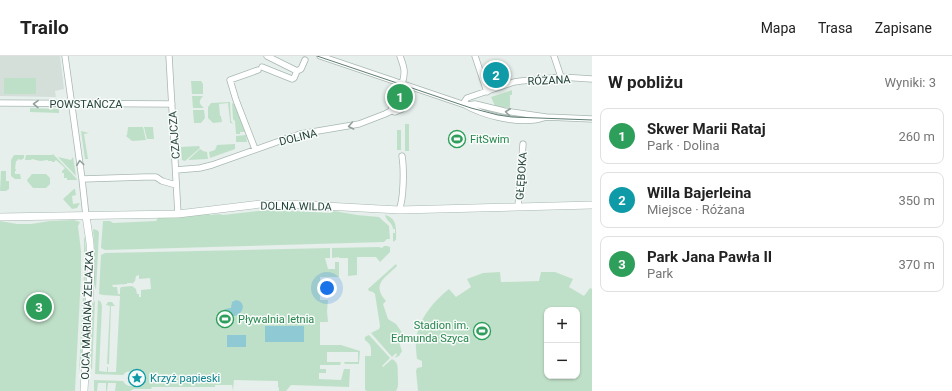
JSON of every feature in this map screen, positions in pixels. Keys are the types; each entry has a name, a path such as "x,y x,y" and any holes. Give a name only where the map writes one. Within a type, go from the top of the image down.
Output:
{"street":[{"path":"65,56 86,216"},
{"name":"CZAJCZA","path":"169,56 178,214"},
{"path":"267,56 297,71"},
{"path":"320,56 464,104 475,104 504,112 546,117 592,119"},
{"path":"400,56 405,75 392,107 392,111 395,112 402,109 409,86"},
{"path":"475,56 487,92"},
{"path":"554,56 561,77"},
{"path":"255,150 230,80 260,69 292,79 297,71 302,69 305,60"},
{"name":"RÓŻANA","path":"464,104 467,98 518,82 561,77 592,79"},
{"name":"POWSTAŃCZA","path":"0,103 172,104"},
{"name":"DOLINA","path":"176,170 200,168 212,165 298,134 361,124 388,113 391,111 392,107"},
{"name":"GŁĘBOKA","path":"518,207 523,144"},
{"path":"399,210 402,201 404,164 402,156"},
{"path":"82,179 156,177 162,181 176,185"},
{"name":"DOLNA WILDA","path":"0,217 178,214 270,204 399,210 592,205"},
{"name":"OJCA MARIANA ŻELAZKA","path":"84,391 91,268 90,243 86,216"}],"shaded area":[{"path":"0,56 60,56 64,89 55,91 56,97 0,96"},
{"path":"465,105 535,117 535,119 495,116 484,110"}],"green space":[{"path":"4,78 36,78 36,94 4,94"},
{"path":"191,81 201,81 203,84 203,94 192,94"},
{"path":"401,88 404,89 404,93 400,107 397,109 395,107"},
{"path":"512,90 512,95 510,95 510,108 495,106 491,97"},
{"path":"192,96 203,96 200,102 204,108 193,108"},
{"path":"230,102 232,123 230,123 228,103 219,104 222,122 213,123 208,118 208,107 211,103"},
{"path":"232,103 235,105 245,132 240,132 240,134 236,134"},
{"path":"30,108 59,109 59,113 30,112"},
{"path":"193,110 204,110 205,118 201,123 194,123"},
{"path":"405,124 409,124 409,151 405,151"},
{"path":"128,127 143,127 146,140 132,141 126,136"},
{"path":"144,127 153,127 154,139 147,139"},
{"path":"397,130 401,130 401,150 397,150"},
{"path":"81,131 89,133 84,134 88,159 85,159"},
{"path":"246,135 247,142 236,142 236,136"},
{"path":"235,144 235,149 210,158 209,152 215,150 217,145"},
{"path":"199,146 200,148 185,161 182,160 181,147"},
{"path":"200,149 207,152 208,159 188,160"},
{"path":"53,154 77,180 67,180 67,178 64,178 64,173 62,173 62,171 65,168 56,160 52,162 48,160 25,160 26,155"},
{"path":"14,155 24,155 24,158 16,161 15,169 15,174 20,174 21,179 15,179 11,176 11,160"},
{"path":"58,157 71,160 73,157 76,176"},
{"path":"1,171 6,171 6,181 9,181 9,189 6,191 0,191"},
{"path":"32,174 46,174 50,178 50,184 46,188 33,188 27,180"},
{"path":"74,189 76,195 72,196 73,204 80,203 77,208 72,209 63,199"},
{"path":"267,210 331,213 334,211 379,217 389,226 390,239 387,239 384,242 105,250 101,248 103,221 110,221 113,223 156,221 160,217 209,214 223,215"},
{"path":"385,215 392,219 395,225 396,240 393,242 393,233 395,233 395,229 393,229"},
{"path":"74,220 80,222 78,226 81,251 75,391 0,391 0,221 17,224 31,224 50,221"},
{"path":"93,229 99,232 96,290 94,284 95,257"},
{"path":"85,236 86,265 84,314 79,372 84,275 84,239"},
{"path":"384,246 390,247 390,252 380,262 376,257 357,257 357,275 348,276 348,258 332,258 332,248 382,248"},
{"name":"Pływalnia letnia","path":"330,248 330,258 325,258 328,269 335,269 335,262 339,262 339,277 320,277 320,300 328,300 328,322 320,322 320,345 341,345 360,351 359,364 345,364 344,362 358,362 358,352 327,352 327,362 341,362 340,365 320,365 320,369 326,369 326,373 319,373 319,379 341,380 344,369 350,369 349,387 291,385 286,391 279,391 278,381 234,380 233,391 232,384 215,385 215,387 152,387 151,389 115,391 116,383 108,383 106,391 106,383 98,383 97,391 94,391 94,380 123,381 125,384 130,386 134,385 137,380 139,380 139,376 132,371 126,372 123,375 95,374 98,300 101,302 102,306 99,371 107,372 108,367 108,372 116,372 120,296 99,294 101,255 105,253","holes":["139,275 139,279 150,278 151,289 141,290 141,297 139,297 136,289 132,286 121,287 120,294 118,294 117,287 113,287 112,285 127,283 132,284 135,281 136,276"]},
{"path":"396,264 397,266 384,278 380,286 382,295 386,301 383,304 388,319 396,324 403,334 399,342 402,351 399,356 394,358 397,355 396,353 392,357 371,333 379,329 380,326 375,294 368,289"},
{"name":"Stadion im. Edmunda Szyca","path":"500,272 501,282 539,281 541,272 555,272 573,279 569,287 584,296 590,288 592,289 592,391 418,391 416,371 417,368 422,367 422,361 417,359 416,350 416,340 419,327 425,315 434,303 449,289 456,297 471,287 467,279 483,273"},
{"path":"95,300 91,369 90,359 93,304"},
{"path":"108,302 112,302 115,306 111,306 109,364 107,364 110,306 106,305"},
{"path":"369,335 390,358 382,366 383,367 392,359 398,367 398,387 396,391 365,390 365,356 371,356 371,347 365,338"}],"water":[{"path":"236,300 241,302 243,305 240,313 233,316 225,309 231,308 232,302"},
{"path":"265,326 304,326 304,342 265,342"},
{"path":"227,335 246,335 246,347 227,347"}],"tram line":[{"path":"317,56 471,108 498,115 512,117 592,120"}],"place":[{"name":"Willa Bajerleina","path":"496,75"},
{"name":"Skwer Marii Rataj","path":"400,97"},
{"name":"FitSwim","path":"457,139"},
{"name":"Park Jana Pawła II","path":"39,307"},
{"name":"Pływalnia letnia","path":"225,319"},
{"name":"Stadion im. Edmunda Szyca","path":"482,331"},
{"name":"Krzyż papieski","path":"137,378"}]}
